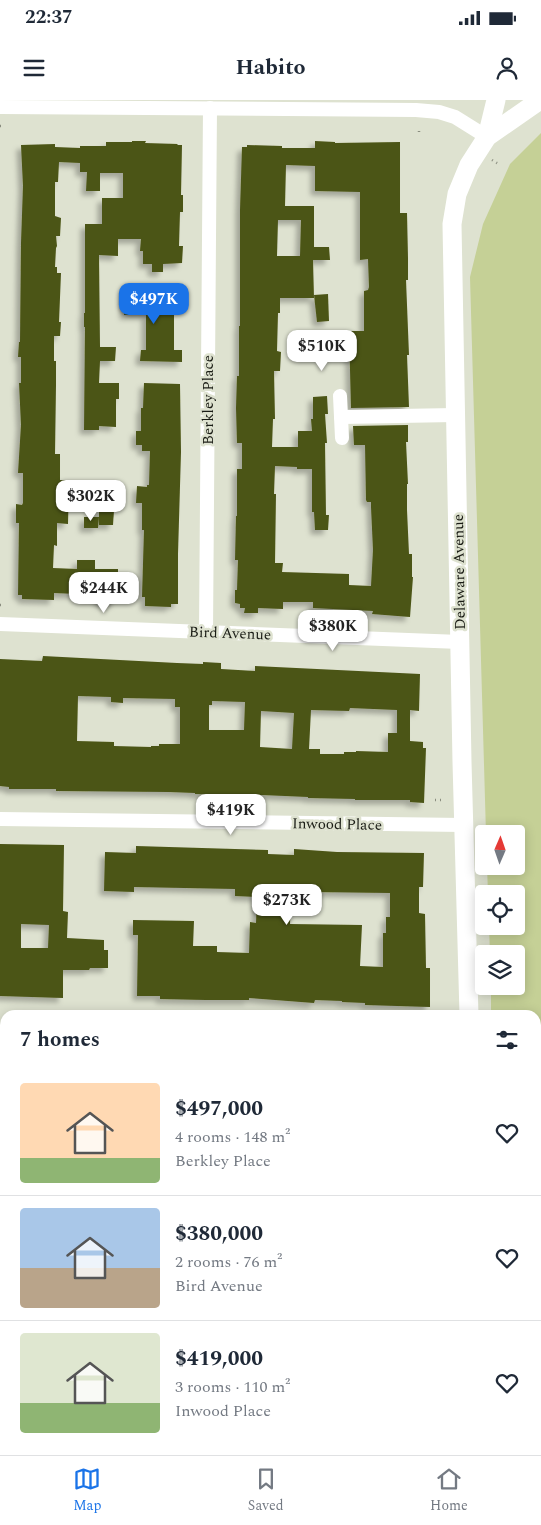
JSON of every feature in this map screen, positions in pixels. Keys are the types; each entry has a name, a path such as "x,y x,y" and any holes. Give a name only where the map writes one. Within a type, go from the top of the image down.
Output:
{"main road":[{"name":"Delaware Avenue","path":"469,1010 463,825 452,224 457,194 469,165 487,137 496,100"},
{"name":"Delaware Avenue","path":"487,137 540,100"}],"street":[{"path":"0,106 416,110 439,106 487,137"},
{"name":"Berkley Place","path":"206,632 210,108"},
{"path":"340,396 342,438"},
{"path":"342,417 455,415"},
{"name":"Bird Avenue","path":"0,624 460,642"},
{"name":"Inwood Place","path":"0,819 463,825"}],"path":[{"path":"0,126 5,126"},
{"path":"435,800 442,800"}],"green space":[{"path":"541,133 541,1010 491,1010 491,995 525,995 525,945 490,945 489,935 525,935 525,885 488,885 487,875 525,875 525,825 486,825 470,277 483,224 510,164"}],"building":[{"path":"132,141 182,145 181,195 183,195 183,212 180,212 179,246 183,246 182,263 163,264 163,272 152,272 152,264 143,264 143,251 140,251 141,239 118,239 118,256 99,255 100,347 116,347 115,361 100,361 99,383 119,383 119,399 116,399 116,427 99,426 99,430 84,430 85,224 102,224 102,198 123,198 123,173 100,173 100,191 86,191 87,172 80,172 80,163 59,162 58,182 55,182 55,216 61,218 60,236 56,236 55,267 57,267 57,273 61,273 59,322 61,322 60,336 54,336 54,361 56,361 55,454 60,454 60,480 69,480 68,524 57,523 57,546 54,545 53,568 77,569 77,560 95,560 95,569 118,569 118,598 115,598 116,603 99,603 99,598 97,597 54,593 54,600 22,599 22,595 18,595 19,523 16,523 16,504 22,505 23,503 23,473 18,473 21,425 19,383 21,383 21,357 18,357 20,342 23,186 21,145 55,144 55,147 80,148 80,146 106,146 106,142"},
{"path":"315,141 335,143 400,142 400,213 407,213 408,280 406,280 409,407 351,408 349,331 364,331 364,291 368,290 369,287 368,259 360,260 360,192 315,191 315,166 286,165 285,206 314,206 314,247 329,247 330,260 313,260 314,298 280,298 277,351 281,352 280,371 274,371 275,419 273,419 272,447 298,447 298,431 312,431 313,397 327,396 328,414 325,414 327,443 325,443 326,515 329,515 328,530 315,530 314,512 312,512 312,469 275,466 275,563 283,563 282,572 349,574 349,585 371,586 373,550 371,502 366,500 365,445 354,445 353,426 408,425 408,442 406,442 407,510 409,554 412,554 413,577 410,617 372,614 373,611 313,608 313,602 283,602 283,609 258,608 258,613 244,613 245,608 240,608 240,604 235,603 238,560 235,560 237,469 242,469 242,443 237,443 236,408 237,376 239,376 242,147 247,147 247,145 315,148","holes":["278,220 301,220 300,256 277,256"]},
{"path":"125,290 155,290 154,300 168,300 168,305 174,305 174,350 182,350 182,362 140,361 141,350 146,350 146,315 124,315"},
{"path":"328,294 329,321 317,322 314,295"},
{"path":"144,383 180,384 181,452 178,604 171,604 171,607 145,606 145,597 142,597 144,530 142,530 142,503 136,503 137,486 147,487 149,485 150,451 142,451 142,445 136,445 136,431 141,431"},
{"path":"99,509 114,510 113,525 99,525"},
{"path":"84,517 99,517 98,528 84,528"},
{"path":"43,656 177,663 221,663 221,669 255,671 255,666 420,674 419,711 410,710 410,741 423,742 423,748 426,748 424,803 410,802 410,800 355,800 262,795 56,791 56,789 9,789 9,787 0,786 0,659 42,661","holes":["78,696 111,697 111,702 123,703 123,698 175,699 175,707 180,707 180,744 159,744 159,746 151,747 114,746 114,742 77,741","212,701 245,702 244,730 209,730 209,705 212,705","350,708 397,710 397,733 388,733 388,752 356,751 344,752 344,754 320,754 320,749 309,749 311,710 349,711","261,711 294,713 292,749 260,747"]},
{"path":"0,844 64,845 63,911 68,912 67,938 104,940 104,950 108,950 108,968 63,970 63,998 0,996","holes":["21,924 49,925 48,948 21,948"]},
{"path":"136,846 268,850 268,854 294,855 294,849 337,852 424,853 423,887 419,887 419,913 425,914 426,968 430,968 430,1007 365,1005 365,1003 342,1001 315,1000 314,1003 249,998 249,1000 206,1000 160,999 160,996 137,996 138,935 133,935 133,920 194,921 193,946 217,946 217,952 249,953 250,922 256,923 257,897 235,896 235,889 134,887 134,892 104,891 105,852 136,853","holes":["312,892 390,893 390,917 386,917 386,933 383,933 383,967 360,966 362,925 290,924 291,894 312,894"]}]}
